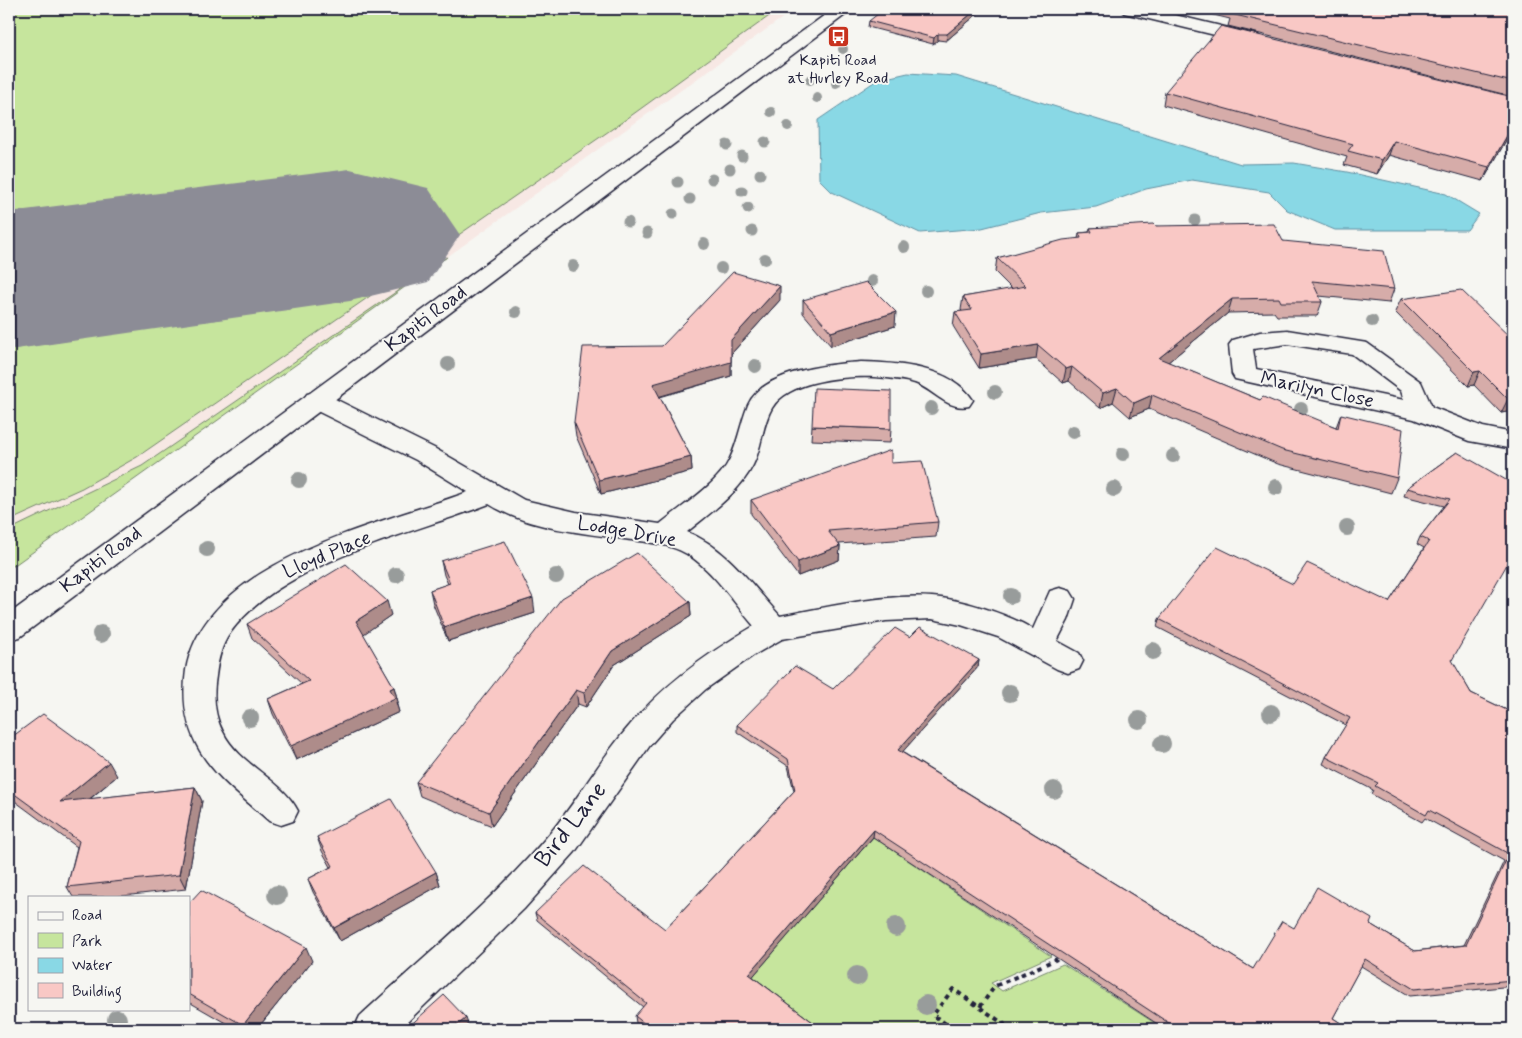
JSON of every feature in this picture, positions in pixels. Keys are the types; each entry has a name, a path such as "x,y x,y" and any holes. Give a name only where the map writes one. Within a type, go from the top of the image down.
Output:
{"street":[{"name":"Kapiti Road","path":"9,629 844,9"},
{"path":"1130,9 1270,44"},
{"name":"Marilyn Close","path":"1421,412 1412,387 1359,348 1287,338 1260,340 1241,344 1244,374 1421,412 1478,435 1513,441"},
{"path":"666,535 728,482 740,466 761,404 768,396 801,378 835,372 889,371 910,374 936,382 960,400"},
{"name":"Lodge Drive","path":"316,400 426,454 489,494 514,507 538,515 666,535 696,547 715,562 774,629"},
{"name":"Lloyd Place","path":"282,811 215,747 205,726 199,698 199,671 208,644 224,619 250,594 280,574 317,555 489,494"},
{"path":"1040,644 1053,620 1060,599"},
{"path":"774,629 812,621 886,610 932,608 985,620 1040,644 1068,661"},
{"name":"Bird Lane","path":"373,1029 512,898 563,842 640,735 662,710 703,676 743,647 774,629"}],"path":[{"path":"980,1007 995,986 1056,959"},
{"path":"953,1029 933,1015 953,989 1004,1024 1000,1029"}],"shaded area":[{"path":"9,9 795,9 9,569"}],"green space":[{"path":"9,9 779,9 625,120 137,457 82,488 9,521 9,349 365,297 352,178 9,223"},
{"path":"447,257 9,569 9,530 142,466"},
{"path":"873,837 1051,956 991,983 1002,991 1063,964 1164,1029 813,1029 749,981"}],"water":[{"path":"908,73 956,76 1241,164 1294,163 1347,172 1446,194 1479,214 1467,230 1335,230 1287,210 1269,192 1192,180 1146,189 1096,207 1041,213 982,228 920,233 832,192 819,179 818,120 877,80"}],"building":[{"path":"884,9 977,9 947,34 938,34 934,38 869,21"},
{"path":"1235,9 1513,9 1513,82 1231,14"},
{"path":"1221,26 1513,97 1513,125 1489,167 1394,141 1382,160 1348,151 1353,144 1165,92"},
{"path":"1153,224 1155,226 1274,224 1283,241 1384,251 1394,289 1312,281 1322,302 1281,302 1279,298 1232,299 1159,358 1260,400 1263,397 1338,428 1341,414 1403,429 1397,478 1282,450 1152,395 1134,403 1117,388 1103,393 1072,367 1066,369 1038,345 981,354 955,312 972,310 963,297 1026,286 997,258 1063,240 1081,238 1079,233 1092,232 1090,228"},
{"path":"733,272 780,286 731,340 731,362 653,384 691,457 599,480 574,422 583,347 662,346"},
{"path":"866,282 896,312 831,332 803,300"},
{"path":"1461,290 1513,340 1513,398 1508,399 1480,371 1474,372 1401,299"},
{"path":"814,388 891,391 891,429 812,426"},
{"path":"891,450 891,463 922,461 938,522 828,531 840,546 798,562 751,500"},
{"path":"1457,452 1513,484 1513,554 1452,660 1471,693 1513,713 1513,980 1414,989 1365,959 1333,1018 1350,1029 1178,1029 874,830 749,974 822,1029 651,1029 635,1016 646,1003 535,913 584,866 665,929 795,790 788,759 737,725 795,666 833,689 895,628 910,637 920,627 979,660 898,750 1253,969 1282,921 1294,928 1317,887 1372,919 1370,924 1415,951 1466,945 1509,854 1429,810 1426,815 1375,786 1378,783 1326,757 1350,718 1159,619 1217,547 1293,584 1307,563 1389,602 1429,541 1420,537 1450,499 1407,488"},
{"path":"505,541 533,598 444,627 430,590 450,583 441,561"},
{"path":"637,553 690,602 612,651 584,693 576,690 489,812 416,782 562,598"},
{"path":"346,564 387,601 356,621 394,687 390,689 395,698 291,746 268,699 309,681 247,624"},
{"path":"43,714 109,762 60,802 195,787 179,875 67,887 79,841 9,790 9,739"},
{"path":"391,799 436,872 334,928 308,879 333,866 317,837"},
{"path":"201,890 306,947 243,1025 190,995 190,902"},
{"path":"444,995 466,1018 453,1029 406,1029"}],"runway":[{"path":"9,281 350,235"}],"place":[{"name":"Kapiti Road at Hurley Road","path":"838,36"}]}
